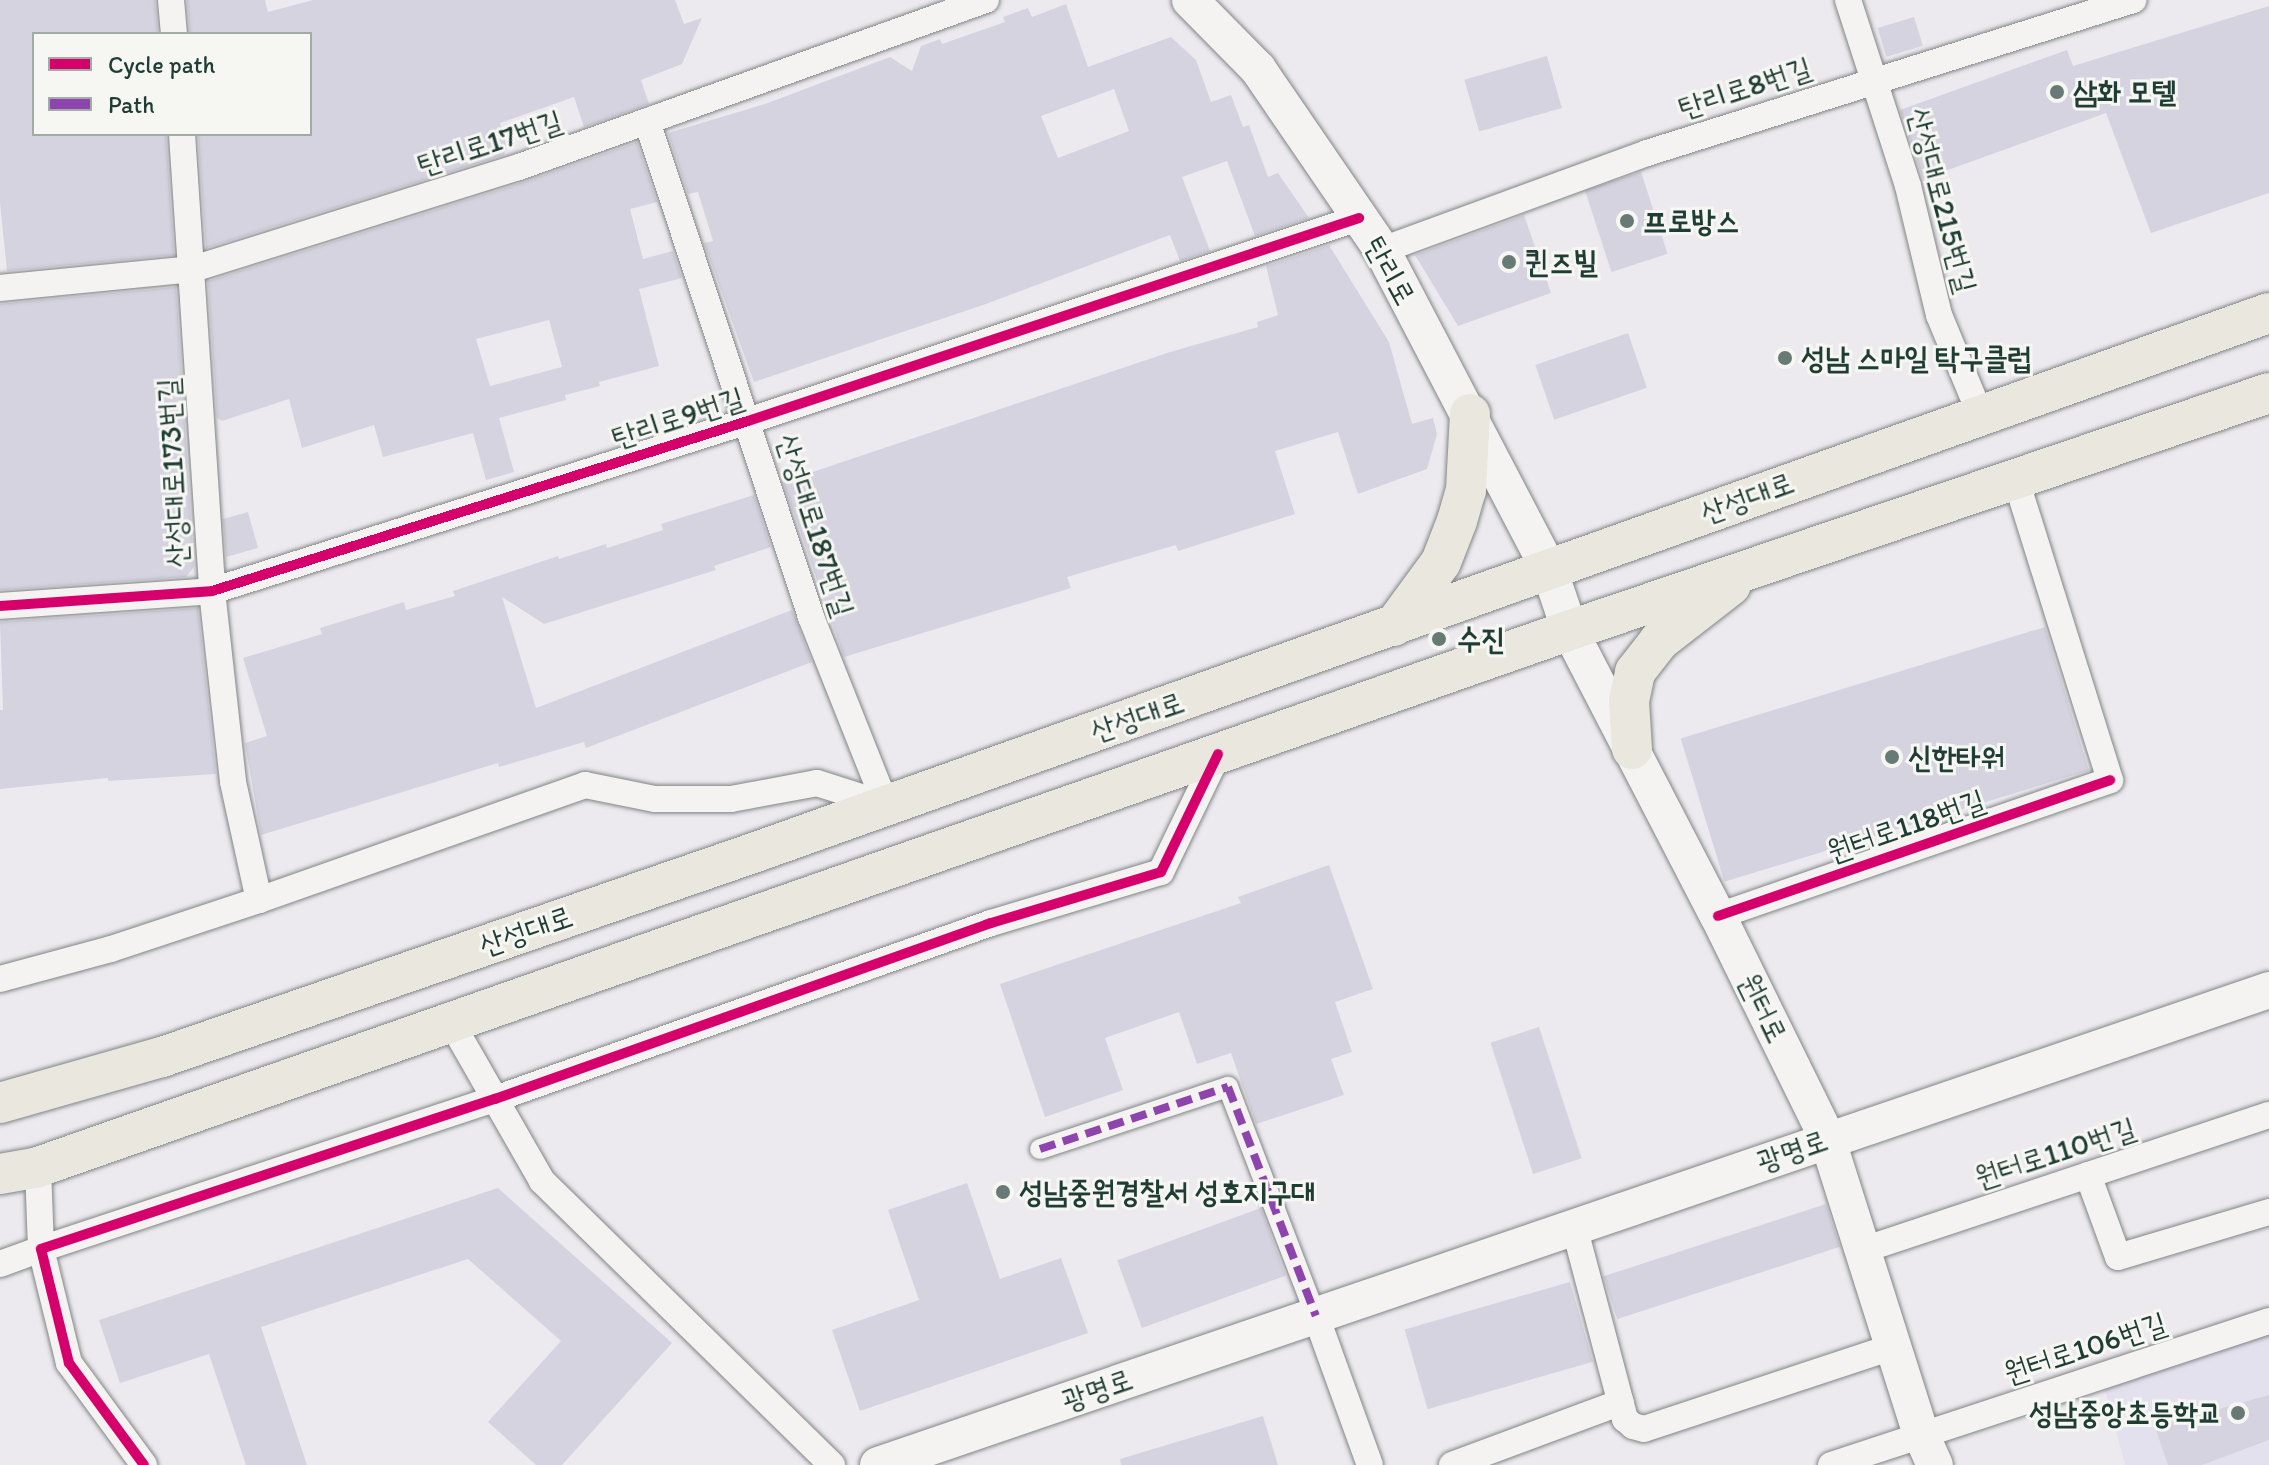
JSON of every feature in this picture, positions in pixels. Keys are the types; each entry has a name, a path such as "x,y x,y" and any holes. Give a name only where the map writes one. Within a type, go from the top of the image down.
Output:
{"main road":[{"name":"탄리로","path":"1190,0 1258,69 1382,250 1549,569"},
{"name":"산성대로","path":"0,1103 162,1057 886,805 1394,627 1980,414 2269,313"},
{"name":"산성대로","path":"19,1171 1752,568 2269,393"},
{"path":"1394,627 1441,562 1457,521 1466,490 1470,414"},
{"path":"1632,749 1629,701 1635,672 1659,641 1752,568"},
{"name":"원터로","path":"1549,569 1570,631 1718,916 1827,1138 1860,1251 1928,1450"},
{"name":"광명로","path":"878,1465 1827,1138 2269,990"}],"street":[{"path":"171,0 174,32"},
{"name":"탄리로17번길","path":"0,288 193,269 403,206 648,124 986,0"},
{"name":"산성대로215번길","path":"1848,0 1908,186 1939,315 1980,414"},
{"name":"탄리로8번길","path":"1382,250 1647,153 2133,0"},
{"name":"산성대로187번길","path":"648,124 811,617 886,805"},
{"name":"산성대로173번길","path":"182,136 212,591 233,782 259,900"},
{"name":"탄리로9번길","path":"0,606 212,591 748,421 1359,218"},
{"name":"원터로118번길","path":"1718,916 2110,780 2016,480"},
{"path":"0,1264 495,1099 991,923 1161,872 1218,754"},
{"path":"0,979 111,949 259,900 585,785 655,799 731,799 817,783 886,805"},
{"path":"451,1022 542,1181 832,1465"},
{"path":"1040,1149 1228,1087 1370,1465"},
{"name":"원터로110번길","path":"1860,1251 2269,1115"},
{"path":"19,1171 69,1363 144,1465"},
{"path":"2088,1175 2118,1257 2269,1212"},
{"path":"1574,1226 1625,1419 1644,1429 1892,1347"},
{"name":"원터로106번길","path":"1831,1465 1928,1450 2269,1321"},
{"path":"1452,1465 1621,1402"}],"shaded area":[{"path":"2269,1332 2269,1465 2125,1465 2104,1386"}],"building":[{"path":"0,0 155,0 158,32 32,32 32,136 166,136 174,255 7,271 0,203"},
{"path":"187,0 265,0 268,12 313,0 675,0 684,24 702,18 682,64 641,80 649,104 584,127 574,97 500,123 507,147 504,155 206,248 198,136 312,136 312,32 190,32"},
{"path":"1066,4 1088,67 1171,37 1196,60 1211,102 1231,95 1243,127 1249,125 1268,177 1278,173 1309,218 1255,236 1227,161 1182,177 1210,251 1180,261 1170,235 983,305 754,382 704,243 713,241 698,192 688,194 668,133 765,104 890,57 912,71 921,46 940,39 942,44 1005,22 1003,17 1028,8 1032,17","holes":["1114,89 1129,131 1058,158 1041,116"]},
{"path":"2269,6 2269,193 2151,233 2106,113 1923,179 1900,110 2067,50 2073,66"},
{"path":"1914,17 1923,46 1886,57 1878,28"},
{"path":"1547,56 1562,108 1479,132 1464,80"},
{"path":"637,142 657,202 630,209 643,259 673,251 682,278 639,289 659,366 599,382 600,386 565,395 566,400 499,418 514,472 486,480 473,433 383,457 374,425 302,448 289,399 222,421 217,418 208,281 524,182","holes":["549,320 562,367 490,386 476,339"]},
{"name":"프로방스","path":"1641,172 1668,254 1611,272 1585,190"},
{"path":"1524,215 1551,293 1458,326 1415,255"},
{"path":"1329,245 1389,342 1412,424 1433,418 1437,434 1427,469 1358,494 1338,432 1275,451 1295,514 1178,551 1176,545 1067,577 1071,588 844,657 783,482 1170,352 1258,327 1257,322 1278,315 1266,266"},
{"path":"176,287 194,567 186,577 0,590 0,304"},
{"path":"1628,333 1647,388 1554,420 1535,365"},
{"path":"754,495 771,547 714,566 716,570 544,624 502,597 536,708 792,610 812,662 586,748 584,742 499,767 498,763 261,835 245,743 267,736 243,658 322,634 320,628 404,602 406,610 455,596 453,591 558,556 559,559 606,544 607,548 663,530 661,524"},
{"path":"248,512 258,548 226,557 223,519"},
{"path":"198,608 216,774 108,781 108,778 0,789 0,710 3,710 0,622"},
{"name":"신한타워","path":"2045,627 2089,770 1725,882 1681,738"},
{"path":"1329,865 1373,989 1335,1002 1352,1052 1331,1059 1344,1095 1256,1124 1231,1053 1197,1064 1179,1012 1105,1038 1123,1090 1045,1117 1000,984 1241,903 1238,897"},
{"path":"1539,1027 1582,1158 1533,1174 1490,1043"},
{"path":"967,1183 1000,1279 1061,1258 1088,1333 860,1411 832,1330 919,1300 888,1210"},
{"path":"498,1188 672,1343 562,1465 536,1465 488,1422 561,1341 468,1259 261,1327 307,1465 246,1465 209,1354 120,1383 99,1320"},
{"path":"1826,1204 1840,1247 1617,1319 1603,1276"},
{"path":"1261,1208 1286,1276 1142,1328 1117,1260"},
{"path":"1570,1282 1593,1362 1428,1409 1405,1329"},
{"name":"성남중앙초등학교","path":"2269,1395 2269,1440 2202,1465 2168,1465 2155,1427"},
{"path":"1263,1416 1278,1465 1121,1465 1120,1459"}],"marked path":[{"path":"1040,1149 1228,1087 1316,1316"}],"cycle path":[{"path":"0,606 212,591 748,421 1359,218"},
{"path":"144,1465 69,1363 41,1249 495,1099 991,923 1161,872 1218,754"},
{"path":"1718,916 2110,780"}],"place":[{"name":"삼화 모텔","path":"2057,92"},
{"name":"프로방스","path":"1627,221"},
{"name":"퀸즈빌","path":"1509,262"},
{"name":"성남 스마일 탁구클럽","path":"1785,358"},
{"name":"수진","path":"1439,639"},
{"name":"신한타워","path":"1892,757"},
{"name":"성남중원경찰서 성호지구대","path":"1003,1192"},
{"name":"성남중앙초등학교","path":"2238,1413"}]}
